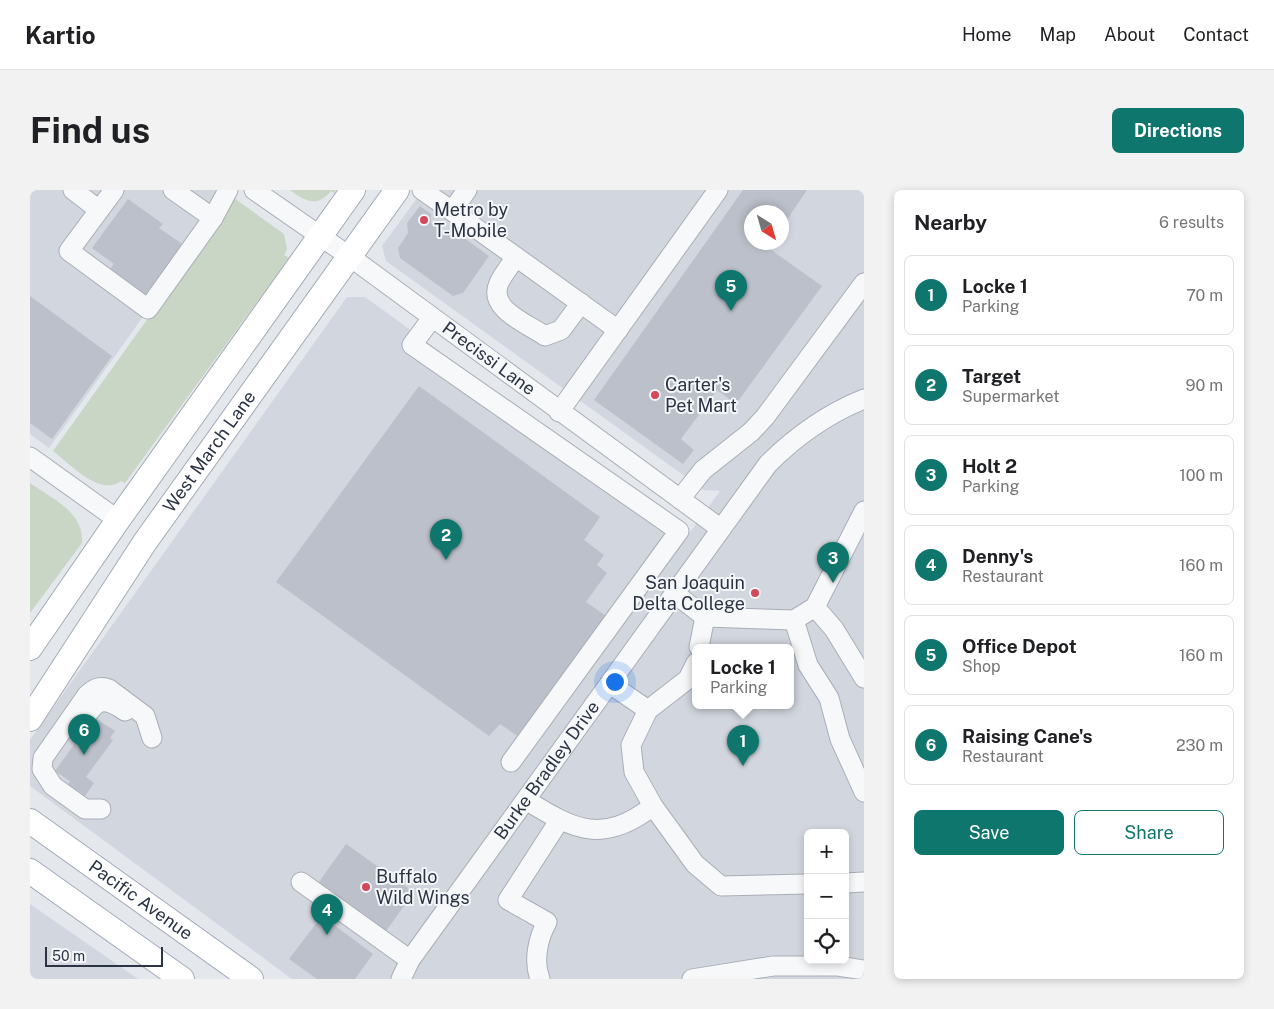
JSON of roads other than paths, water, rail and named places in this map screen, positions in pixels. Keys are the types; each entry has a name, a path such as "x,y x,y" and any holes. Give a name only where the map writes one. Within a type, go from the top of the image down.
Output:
{"main road":[{"name":"West March Lane","path":"30,648 118,520 353,190"},
{"name":"West March Lane","path":"30,719 145,542 397,190"},
{"name":"Pacific Avenue","path":"30,821 251,979"},
{"path":"30,871 182,979"}],"street":[{"path":"73,190 99,210"},
{"path":"114,190 69,251 148,309 213,218 228,190"},
{"path":"173,190 213,218"},
{"name":"Precissi Lane","path":"254,190 349,256 559,412 721,528"},
{"path":"422,190 618,330"},
{"path":"452,212 468,190"},
{"path":"559,412 718,190"},
{"path":"516,257 498,284 496,297 500,306 545,336 562,330 581,304"},
{"path":"680,499 703,470 751,432 765,417 864,283"},
{"path":"432,318 412,345 679,531 511,762"},
{"name":"Burke Bradley Drive","path":"401,979 410,960 768,464 790,442 816,423 864,398"},
{"path":"30,457 118,520"},
{"path":"674,592 704,617 794,620 815,607 864,511"},
{"path":"815,607 834,629 864,678"},
{"path":"700,644 704,617"},
{"path":"794,620 808,665 829,698 840,739 864,792"},
{"path":"692,670 688,678 648,710 631,745 634,772 653,806 695,864 721,886 804,884"},
{"path":"610,684 648,710"},
{"path":"101,809 85,808 53,786 42,769 43,758 86,695 95,688 102,686 109,689 145,716 152,738"},
{"path":"526,800 559,821 588,831 615,828 641,816 653,806"},
{"path":"540,979 535,968 541,932 547,922 508,900 559,821"},
{"path":"301,882 410,960"},
{"path":"849,883 864,882"},
{"path":"692,979 773,966 838,966 864,970"}],"place":[{"name":"Metro by T-Mobile","path":"424,220"},
{"name":"Office Depot","path":"731,311"},
{"name":"Carter's Pet Mart","path":"655,395"},
{"name":"Target","path":"446,560"},
{"name":"Holt 2","path":"833,583"},
{"name":"San Joaquin Delta College","path":"755,593"},
{"name":"Raising Cane's","path":"84,755"},
{"name":"Locke 1","path":"743,766"},
{"name":"Buffalo Wild Wings","path":"366,887"},
{"name":"Denny's","path":"327,935"}]}
